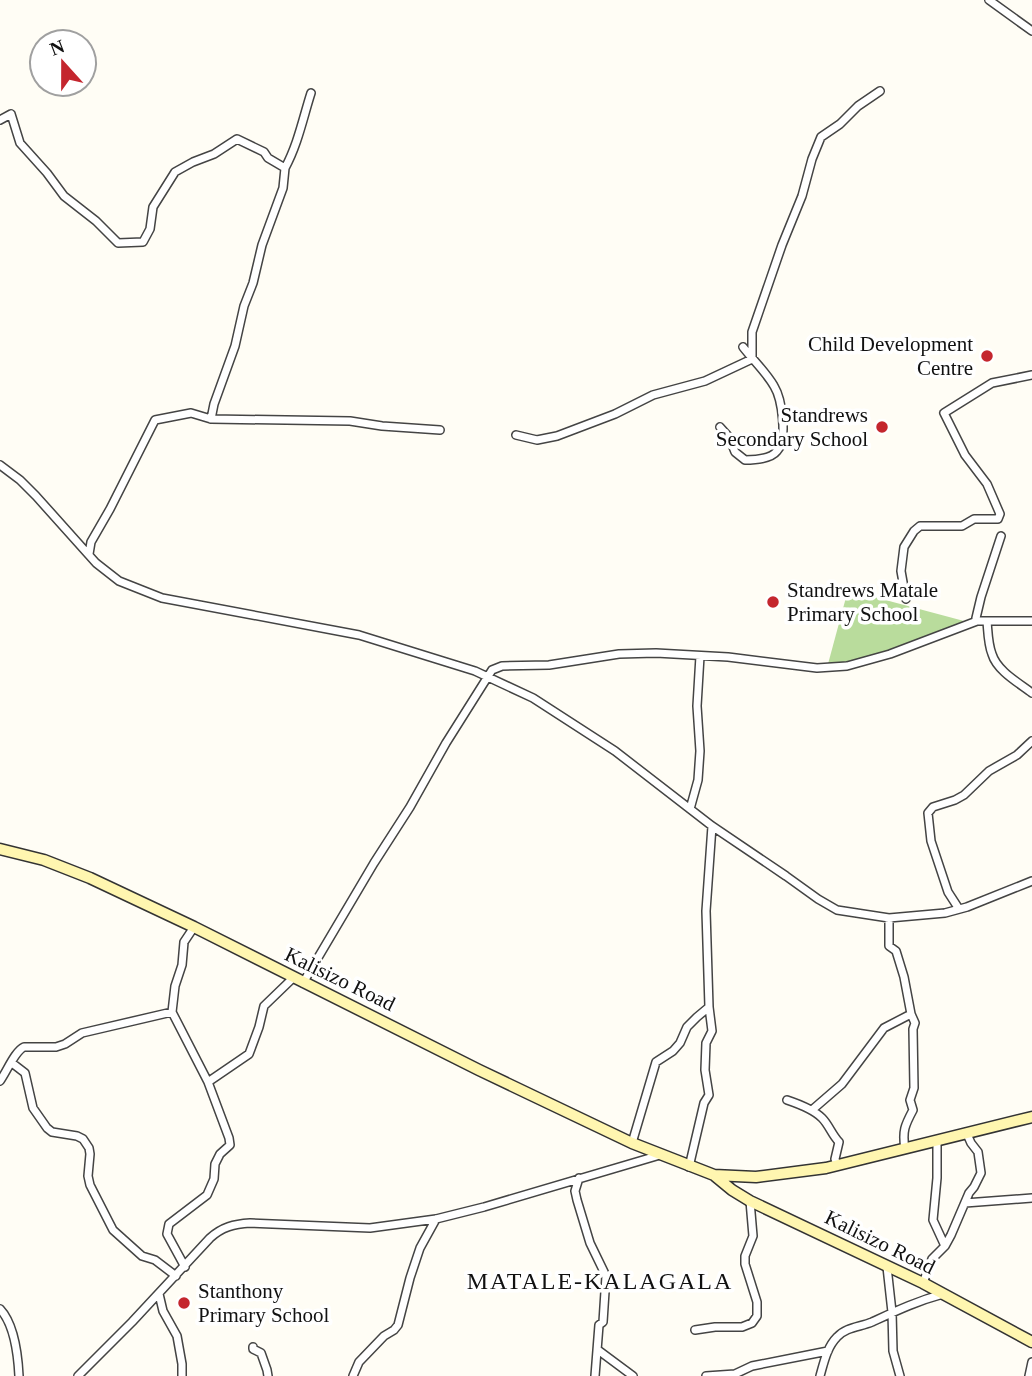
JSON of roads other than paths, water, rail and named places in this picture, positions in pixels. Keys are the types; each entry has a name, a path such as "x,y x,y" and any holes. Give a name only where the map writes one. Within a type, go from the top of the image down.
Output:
{"street":[{"path":"989,0 1032,31"},
{"path":"752,359 752,332 782,244 803,196 821,136 880,92"},
{"path":"211,419 235,346 262,245 283,188 285,168 295,150 311,93"},
{"path":"0,120 11,114 20,143 64,195 118,243 143,242 150,229 153,207 175,172 214,154 237,139 264,152 268,158 285,168"},
{"path":"720,428 729,437 735,452 745,460 773,455 780,447 783,422 780,401 774,385 743,347"},
{"path":"516,435 537,440 557,436 615,414 653,395 705,381 752,359"},
{"path":"906,599 901,571 904,547 914,531 920,526 962,526 974,519 998,519 1000,514 987,484 965,455 944,414 992,383 1032,375"},
{"path":"89,555 91,542 155,420 191,413 211,419 350,421 440,430"},
{"path":"0,465 20,480 89,555 119,581 162,598 359,635 475,671 533,698 615,751 712,826 837,910 889,918 926,915 959,909 1032,881"},
{"path":"976,618 1001,536"},
{"path":"303,983 446,743 496,667 549,665 619,654 656,653 728,657 817,668 848,666 890,654 970,624 987,621 1032,621"},
{"path":"987,621 994,660 1032,693"},
{"path":"690,809 698,780 700,751 697,706 700,656"},
{"path":"959,909 948,892 931,841 928,813 933,807 964,795 989,771 1017,755 1032,741"},
{"path":"689,1167 704,1103 709,1095 705,1070 706,1043 712,1031 706,911 712,826"},
{"name":"Kalisizo Road","path":"0,849 64,867 194,927 479,1070 632,1143 714,1175 750,1201 923,1283 1032,1342"},
{"path":"889,918 888,946 896,951 915,1023 914,1088 909,1100 913,1110 903,1135 905,1149"},
{"path":"185,1267 167,1234 169,1224 207,1195 214,1179 215,1164 220,1154 230,1145 208,1082 172,1012 184,942 194,927"},
{"path":"208,1082 249,1054 264,1006 293,978"},
{"path":"632,1143 656,1062 673,1051 687,1027 709,1007"},
{"path":"0,1081 17,1051 24,1046 55,1047 82,1033 172,1012"},
{"path":"811,1110 842,1084 884,1028 911,1014"},
{"path":"12,1063 25,1073 33,1108 47,1128 52,1132 77,1136 89,1147 90,1185 113,1230 142,1256 155,1260 176,1276"},
{"path":"787,1100 803,1105 824,1119 831,1134 839,1142 835,1159 837,1165"},
{"path":"714,1175 756,1177 814,1170 1032,1117"},
{"path":"923,1283 932,1259 945,1246 981,1173 978,1152 967,1134"},
{"path":"937,1141 933,1220 945,1246"},
{"path":"78,1376 216,1233 232,1225 250,1223 370,1228 436,1219 660,1155"},
{"path":"579,1178 575,1191 577,1200 590,1243 606,1276 595,1376"},
{"path":"965,1203 1032,1198"},
{"path":"695,1330 742,1327 752,1323 757,1315 757,1303 745,1264 745,1256 753,1236 750,1201"},
{"path":"353,1376 359,1362 398,1325 420,1248 436,1219"},
{"path":"887,1267 893,1351 900,1376"},
{"path":"159,1294 163,1311 177,1336 182,1376"},
{"path":"820,1376 828,1351 835,1338 843,1331 917,1301 943,1294"},
{"path":"0,1309 9,1321 12,1331 19,1376"},
{"path":"253,1348 261,1353 268,1376"},
{"path":"598,1350 633,1376"},
{"path":"706,1376 734,1374 752,1366 828,1351"},
{"path":"1029,1376 1032,1362"}],"place":[{"name":"Child Development Centre","path":"987,356"},
{"name":"Standrews Secondary School","path":"882,427"},
{"name":"Standrews Matale Primary School","path":"773,602"},
{"name":"Stanthony Primary School","path":"184,1303"}],"district":[{"name":"MATALE-KALAGALA","path":"600,1281"}]}
